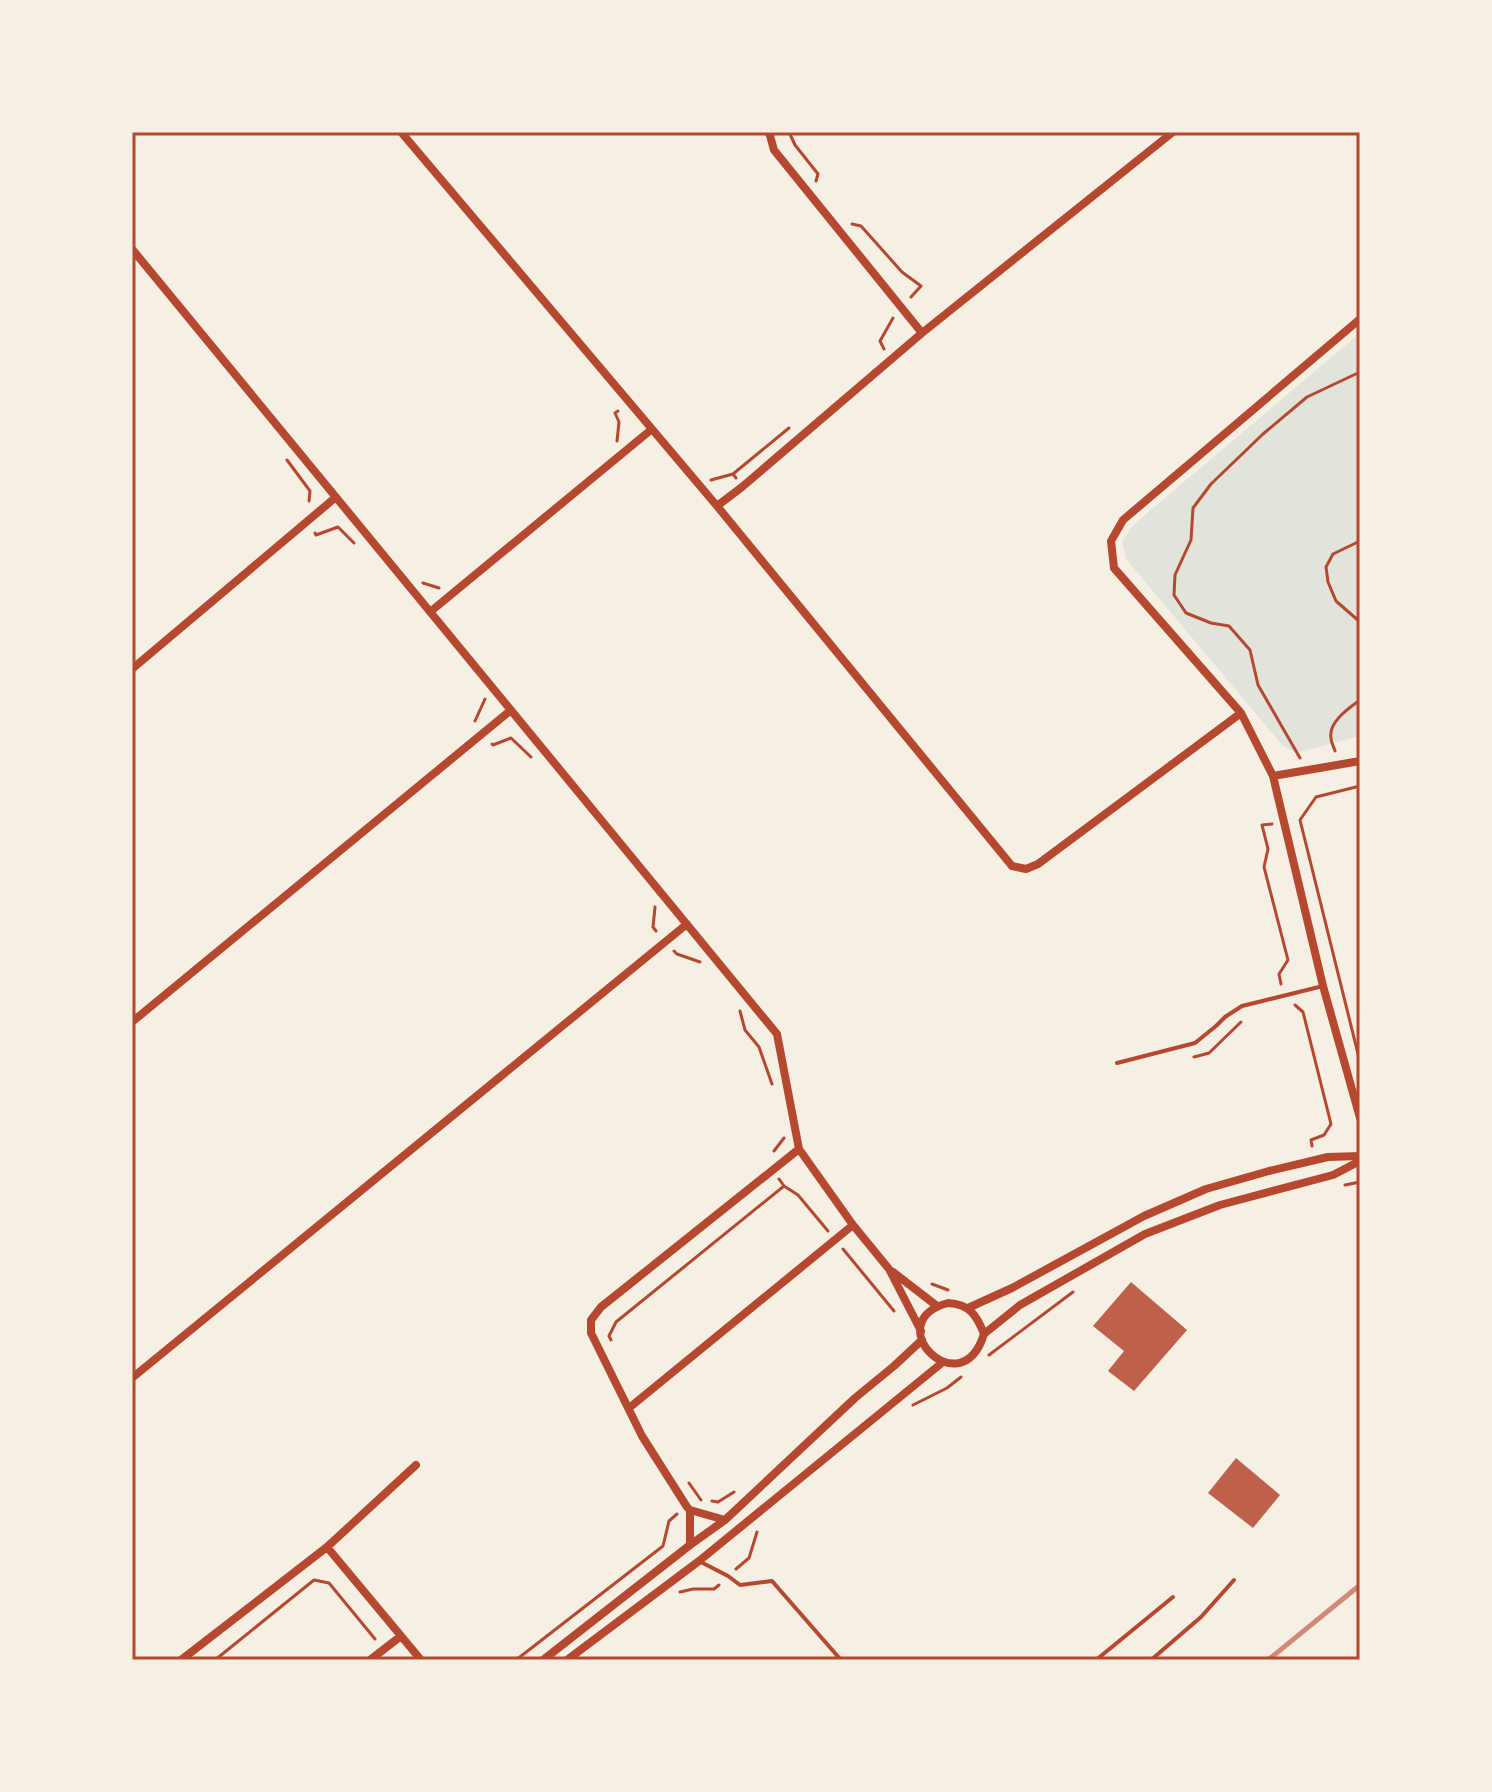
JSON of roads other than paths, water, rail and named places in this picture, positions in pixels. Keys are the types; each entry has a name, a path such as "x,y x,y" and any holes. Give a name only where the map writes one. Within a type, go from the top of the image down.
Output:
{"street":[{"path":"401,132 717,506 1012,866 1026,869 1038,864 1241,713"},
{"path":"769,132 774,150 922,333"},
{"path":"717,506 922,333 1173,132"},
{"path":"132,249 777,1034 799,1149 889,1269 922,1336"},
{"path":"1360,319 1123,520 1111,541 1114,568 1241,713 1273,776 1323,986 1360,1118"},
{"path":"430,612 652,429"},
{"path":"132,669 336,497"},
{"path":"132,1022 511,710"},
{"path":"1273,776 1360,761"},
{"path":"132,1378 687,924"},
{"path":"690,1545 688,1509 642,1436 591,1333 591,1320 601,1307 799,1149"},
{"path":"968,1308 1176,1201 1206,1189 1328,1157 1360,1159"},
{"path":"984,1334 1020,1305 1145,1234 1220,1205 1333,1175 1360,1159"},
{"path":"629,1408 853,1225"},
{"path":"1115,1232 1124,1246"},
{"path":"889,1269 937,1306"},
{"path":"959,1303 978,1319 984,1334 982,1342 966,1359 955,1363 943,1362 932,1357 924,1348 922,1324 928,1313 937,1306 959,1303"},
{"path":"543,1660 725,1520 855,1398 894,1366 922,1336"},
{"path":"567,1660 699,1561 943,1362"},
{"path":"181,1660 327,1547 416,1465"},
{"path":"688,1509 725,1520"},
{"path":"327,1547 421,1660"},
{"path":"370,1660 401,1636"}],"lane":[{"path":"1117,1063 1195,1043 1242,1006 1323,986"},
{"path":"699,1561 740,1585 772,1581 841,1660"},
{"path":"1151,1660 1201,1617 1234,1580"},
{"path":"1096,1660 1173,1597"}],"railway":[{"path":"1268,1660 1360,1585"}]}
